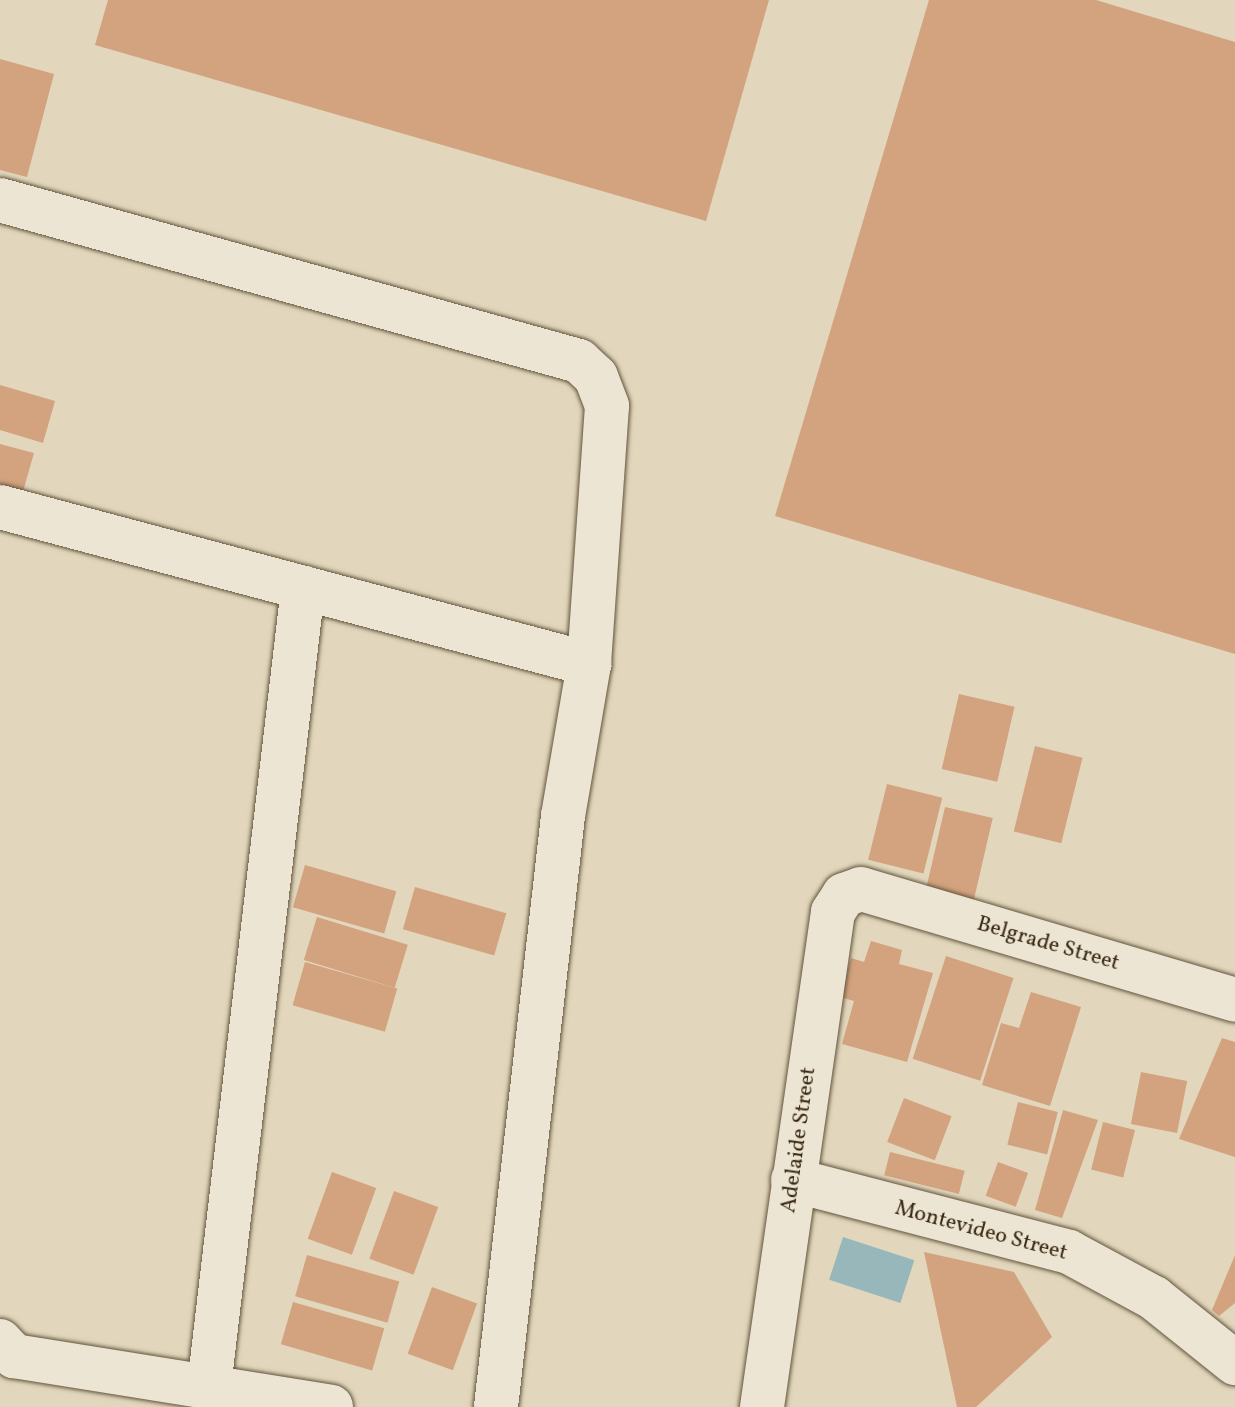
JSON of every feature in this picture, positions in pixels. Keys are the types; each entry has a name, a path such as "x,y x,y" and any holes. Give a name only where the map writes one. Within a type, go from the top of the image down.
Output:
{"street":[{"path":"0,200 579,361 596,377 607,406 589,664 563,816 496,1407"},
{"path":"0,507 589,664"},
{"path":"209,1387 303,588"},
{"name":"Belgrade Street","path":"861,889 1235,1000"},
{"name":"Adelaide Street","path":"762,1407 833,912 844,895 861,889"},
{"name":"Montevideo Street","path":"793,1180 1069,1252 1154,1298 1235,1363"},
{"path":"0,1341 14,1356 331,1407"}],"water":[{"path":"843,1237 914,1260 900,1303 829,1280"}],"building":[{"path":"108,0 769,0 706,221 95,45"},
{"path":"929,0 1096,0 1235,42 1235,654 775,516"},
{"path":"0,59 54,74 27,177 0,170"},
{"path":"0,385 55,401 43,443 0,430"},
{"path":"0,444 34,453 22,495 0,489"},
{"path":"959,694 1015,707 997,782 942,769"},
{"path":"1035,746 1083,758 1061,843 1014,831"},
{"path":"887,784 942,798 923,873 868,860"},
{"path":"945,807 993,818 973,903 925,892"},
{"path":"305,865 396,891 384,933 293,907"},
{"path":"415,887 506,913 494,955 403,929"},
{"path":"317,917 408,945 395,988 304,960"},
{"path":"871,941 902,950 899,964 933,973 907,1062 842,1044 854,1001 840,997 851,958 864,962"},
{"path":"946,956 1014,978 980,1081 913,1059"},
{"path":"305,962 397,988 385,1032 293,1005"},
{"path":"1031,992 1081,1007 1050,1106 982,1085 1001,1023 1019,1028"},
{"path":"1222,1038 1235,1042 1235,1157 1179,1139"},
{"path":"1141,1072 1187,1081 1177,1133 1131,1124"},
{"path":"904,1098 952,1116 935,1160 887,1142"},
{"path":"1018,1102 1058,1112 1047,1155 1007,1145"},
{"path":"1063,1110 1098,1120 1062,1218 1035,1210"},
{"path":"1103,1122 1135,1130 1123,1178 1091,1170"},
{"path":"890,1152 965,1171 959,1194 884,1175"},
{"path":"998,1162 1028,1173 1016,1207 986,1196"},
{"path":"332,1172 376,1188 352,1255 308,1239"},
{"path":"394,1191 438,1207 414,1275 369,1259"},
{"path":"924,1252 1014,1272 1052,1337 976,1407 957,1407"},
{"path":"307,1255 399,1281 387,1323 295,1296"},
{"path":"1235,1255 1235,1303 1219,1316 1212,1310"},
{"path":"432,1287 477,1303 453,1370 408,1354"},
{"path":"293,1302 384,1328 372,1370 281,1344"}]}
